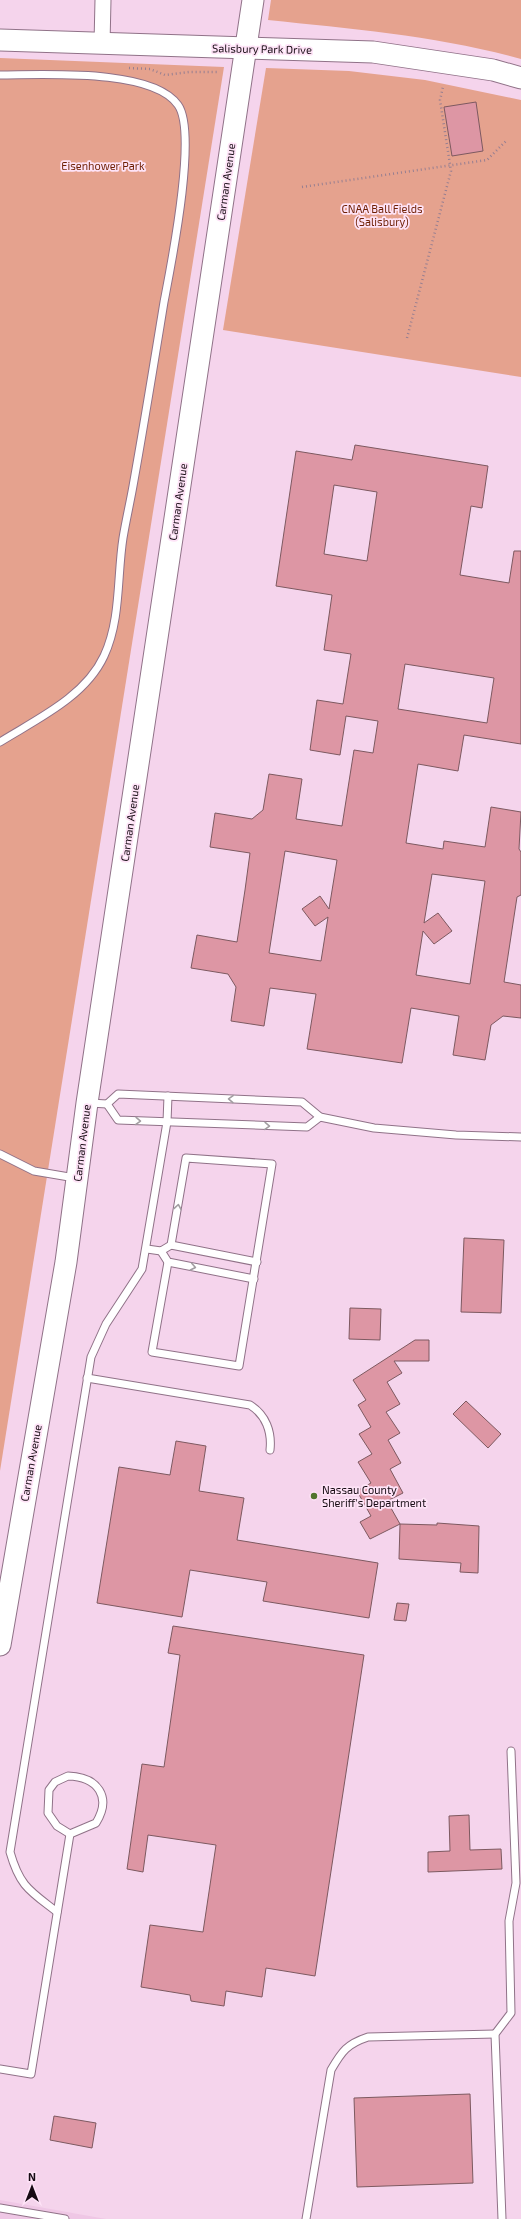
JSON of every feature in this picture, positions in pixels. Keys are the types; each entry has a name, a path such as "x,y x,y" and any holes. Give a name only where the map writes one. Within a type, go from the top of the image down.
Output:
{"main road":[{"name":"Carman Avenue","path":"0,1644 66,1262 78,1178 97,1103 254,0"},
{"name":"Salisbury Park Drive","path":"0,40 373,52 493,70 521,78"}],"street":[{"path":"102,44 103,0"}],"lane":[{"path":"0,75 99,77 140,81 167,92 180,107 186,137 184,178 123,539 114,621 105,655 88,681 57,706 0,742"},
{"path":"320,1117 307,1127 118,1120 97,1103 118,1094 302,1102 320,1117 374,1128 456,1135 521,1137"},
{"path":"57,1912 25,1887 15,1868 10,1852 87,1378 94,1350 106,1324 142,1269 147,1248 167,1122 168,1096"},
{"path":"0,1154 34,1171 78,1178"},
{"path":"161,1251 168,1262 152,1352 239,1366 272,1164 186,1158 171,1245"},
{"path":"147,1248 161,1251 171,1245 256,1262"},
{"path":"168,1262 254,1279"},
{"path":"87,1378 250,1404 258,1410 265,1420 271,1439 270,1450"},
{"path":"502,2219 495,2034 511,2013 509,1921 516,1883 510,1751"},
{"path":"68,1776 82,1777 95,1785 103,1796 105,1804 96,1823 70,1834 57,1826 48,1813 49,1790 55,1782 68,1776"},
{"path":"0,2069 31,2074 70,1834"},
{"path":"306,2219 331,2070 342,2051 356,2041 368,2037 495,2034"},
{"path":"0,2208 65,2219"}],"path":[{"path":"407,338 451,171 440,100 443,87"},
{"path":"302,188 487,160 507,140"}],"shaded area":[{"path":"0,2200 106,2219 0,2219"}],"green space":[{"path":"271,0 521,0 521,59 459,44 396,34 268,20"},
{"name":"Eisenhower Park","path":"0,58 224,67 0,1471"},
{"name":"CNAA Ball Fields (Salisbury)","path":"266,68 349,71 425,80 521,100 521,377 223,330"}],"building":[{"path":"476,102 483,151 452,156 444,107"},
{"path":"355,445 488,466 482,508 471,506 460,575 509,583 514,551 521,551 521,744 464,735 458,771 418,764 406,843 443,849 444,841 485,847 491,807 521,812 519,849 521,852 521,895 517,897 504,982 521,985 521,1018 503,1016 491,1025 485,1060 453,1055 459,1016 411,1008 402,1063 307,1049 316,994 270,988 264,1026 231,1021 236,987 228,974 191,968 197,935 237,942 250,853 210,847 215,813 252,819 263,810 269,774 302,779 296,819 342,826 354,750 373,753 378,721 346,716 340,755 310,750 317,700 343,704 351,654 324,650 332,595 276,586 296,451 352,460","holes":["334,485 377,492 367,561 324,554","405,664 494,678 487,723 398,709","285,851 337,860 329,909 320,896 302,909 315,926 328,917 321,961 269,953","432,874 485,881 470,984 416,975 423,931 434,944 452,931 438,913 424,923"]},
{"path":"464,1238 504,1240 501,1313 461,1312"},
{"path":"350,1308 381,1309 380,1340 349,1339"},
{"path":"415,1340 429,1340 429,1361 394,1361 402,1373 387,1382 400,1404 386,1412 400,1433 388,1440 401,1463 390,1469 403,1493 387,1501 400,1524 370,1539 360,1522 371,1516 357,1491 371,1483 358,1462 372,1454 359,1434 371,1427 358,1405 366,1400 353,1380"},
{"path":"466,1401 501,1434 488,1448 453,1414"},
{"path":"176,1441 206,1446 199,1491 244,1498 237,1540 378,1563 369,1618 263,1601 267,1582 190,1570 182,1617 97,1603 119,1467 170,1475"},
{"path":"437,1523 479,1526 478,1573 460,1572 461,1563 399,1559 400,1524 437,1525"},
{"path":"397,1603 409,1604 406,1621 394,1620"},
{"path":"173,1626 364,1655 315,1976 266,1968 262,1997 226,1991 224,2006 191,2001 190,1995 141,1987 150,1925 203,1932 216,1845 148,1835 143,1872 127,1869 142,1764 164,1767 180,1655 168,1653"},
{"path":"469,1815 470,1850 501,1849 502,1869 428,1872 428,1852 450,1851 449,1816"},
{"path":"470,2094 473,2183 357,2187 354,2098"},
{"path":"54,2116 96,2123 92,2148 50,2140"}],"place":[{"name":"Nassau County Sheriff's Department","path":"314,1496"}]}
